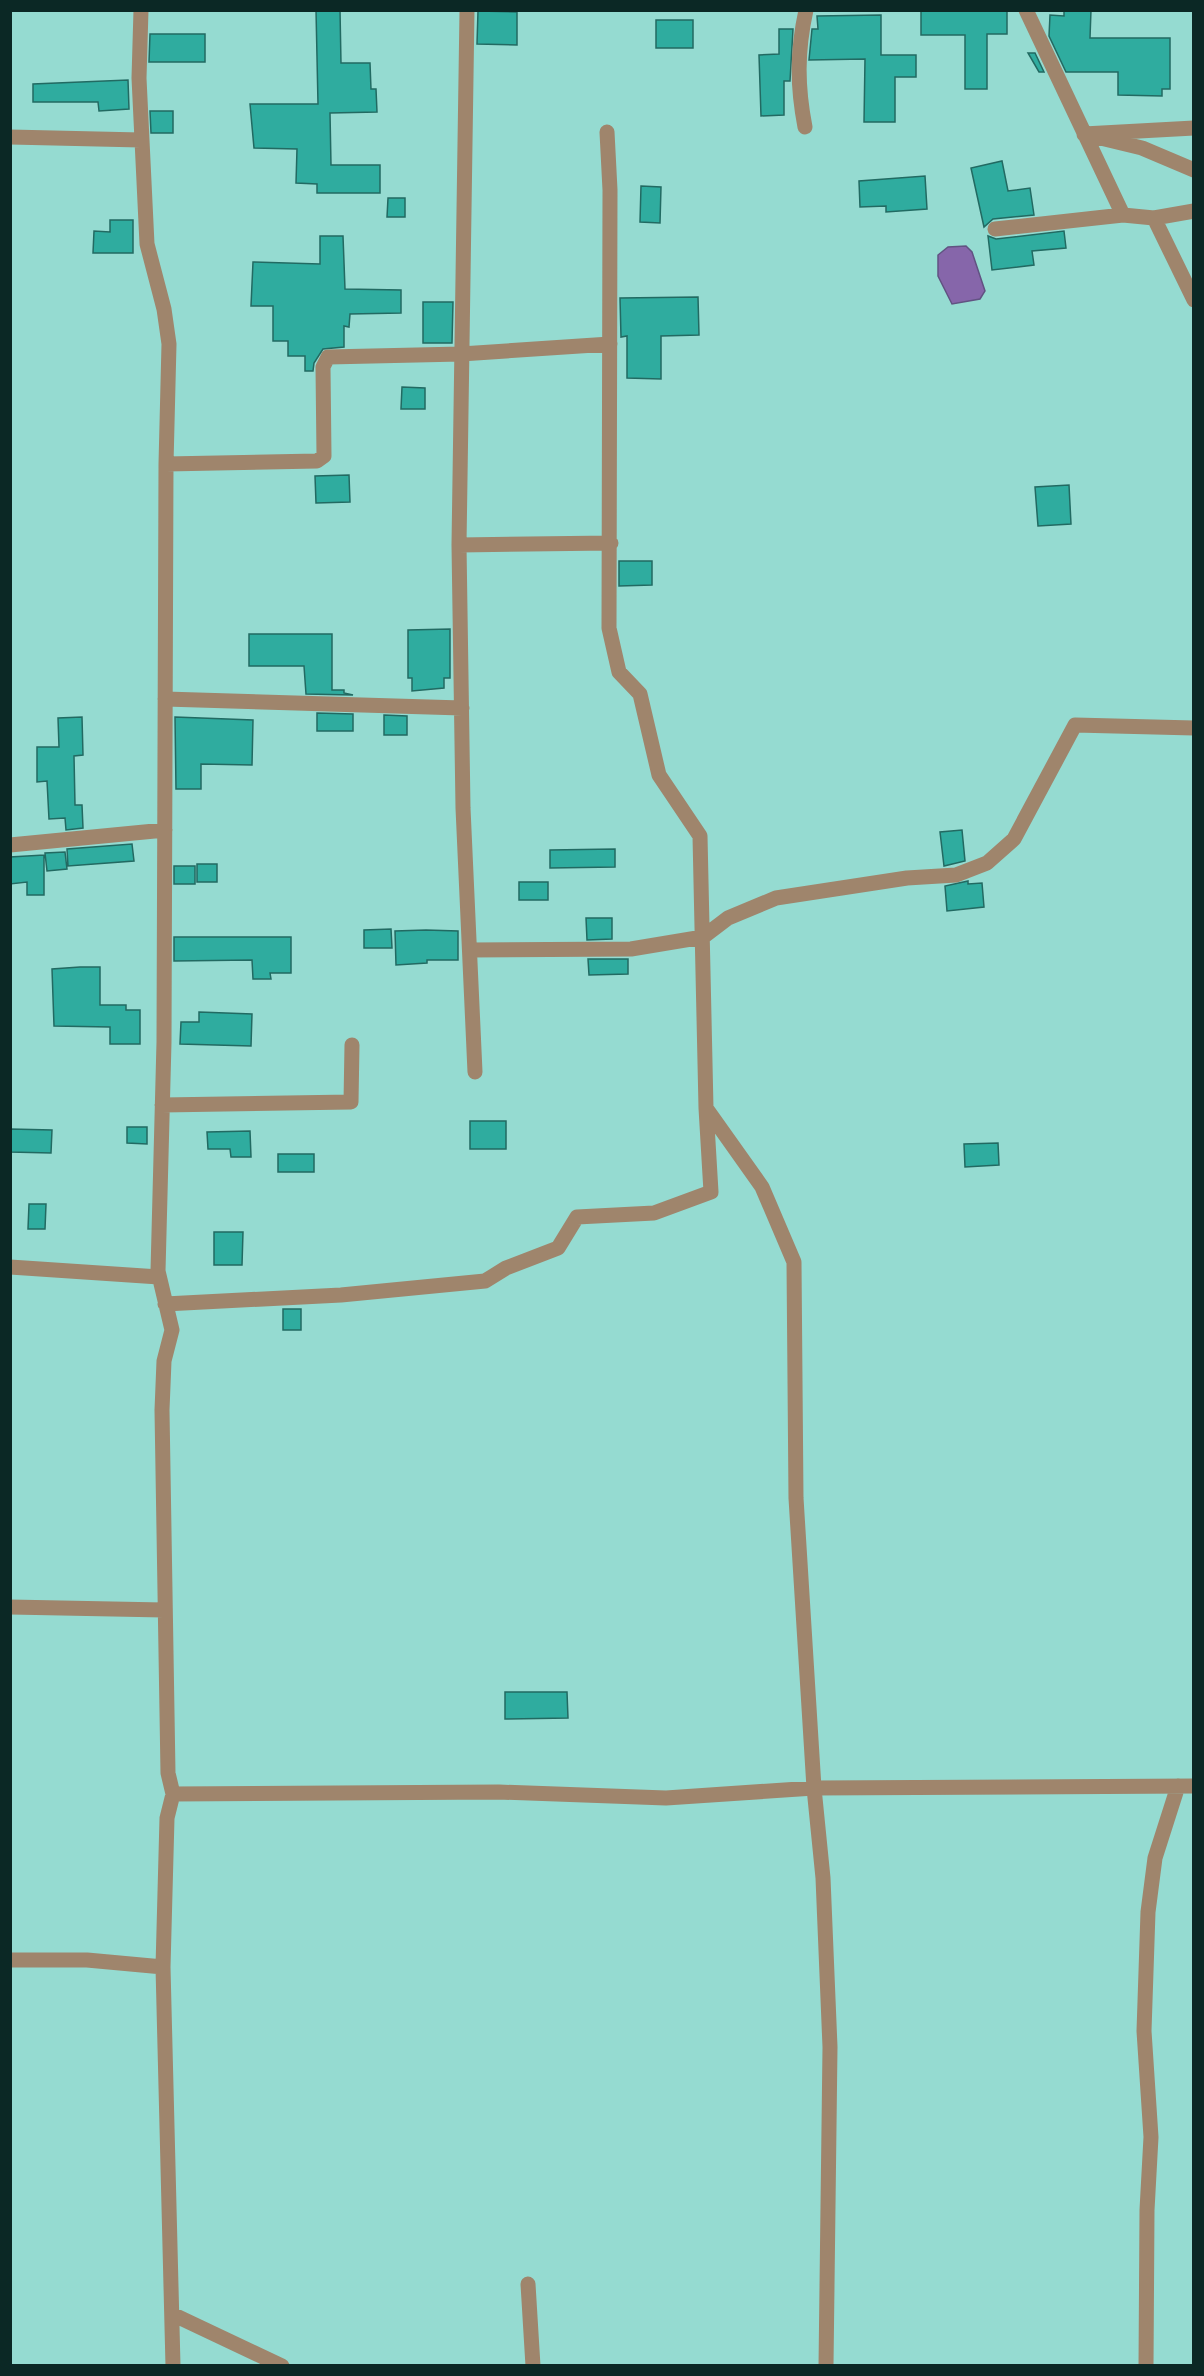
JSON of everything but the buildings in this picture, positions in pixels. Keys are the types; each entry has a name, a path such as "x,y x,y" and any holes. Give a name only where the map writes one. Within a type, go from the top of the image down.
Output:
{"street":[{"path":"141,10 141,140 147,244 164,309 169,344 159,1276 172,1330 164,1361 163,1391 164,1610 168,1773 173,1794 167,1818 163,1967 173,2366"},
{"path":"467,10 459,545 462,708 475,1072"},
{"path":"805,127 798,93 798,45 806,10"},
{"path":"1026,10 1123,215"},
{"path":"1084,134 1194,128"},
{"path":"165,1304 341,1295 485,1281 506,1268 558,1248 577,1217 654,1213 711,1192 706,1108 700,836 659,775 640,694 619,672 609,628 610,344 607,132"},
{"path":"1084,134 1143,148 1194,170"},
{"path":"10,137 141,140"},
{"path":"995,229 1123,215 1154,218 1194,211"},
{"path":"1154,218 1194,300"},
{"path":"166,464 317,462 324,456 322,367 328,357 461,354 610,344"},
{"path":"459,545 610,543"},
{"path":"165,699 462,708"},
{"path":"470,950 631,949 703,937 728,918 776,898 907,878 956,875 987,863 1014,838 1076,726 1194,728"},
{"path":"10,845 165,830"},
{"path":"162,1105 351,1102 352,1045"},
{"path":"706,1108 762,1187 794,1262 796,1498 814,1788 823,1878 830,2047 826,2366"},
{"path":"10,1267 159,1276"},
{"path":"10,1607 164,1610"},
{"path":"1146,2366 1147,2210 1151,2136 1144,2031 1148,1912 1155,1858 1178,1786"},
{"path":"173,1794 499,1792 666,1798 814,1788 1194,1786"},
{"path":"10,1960 87,1960 163,1967"},
{"path":"528,2284 533,2366"},
{"path":"172,2314 282,2366"}],"shaded area":[{"path":"966,246 972,252 985,291 980,299 952,304 938,276 938,255 948,247"}]}
